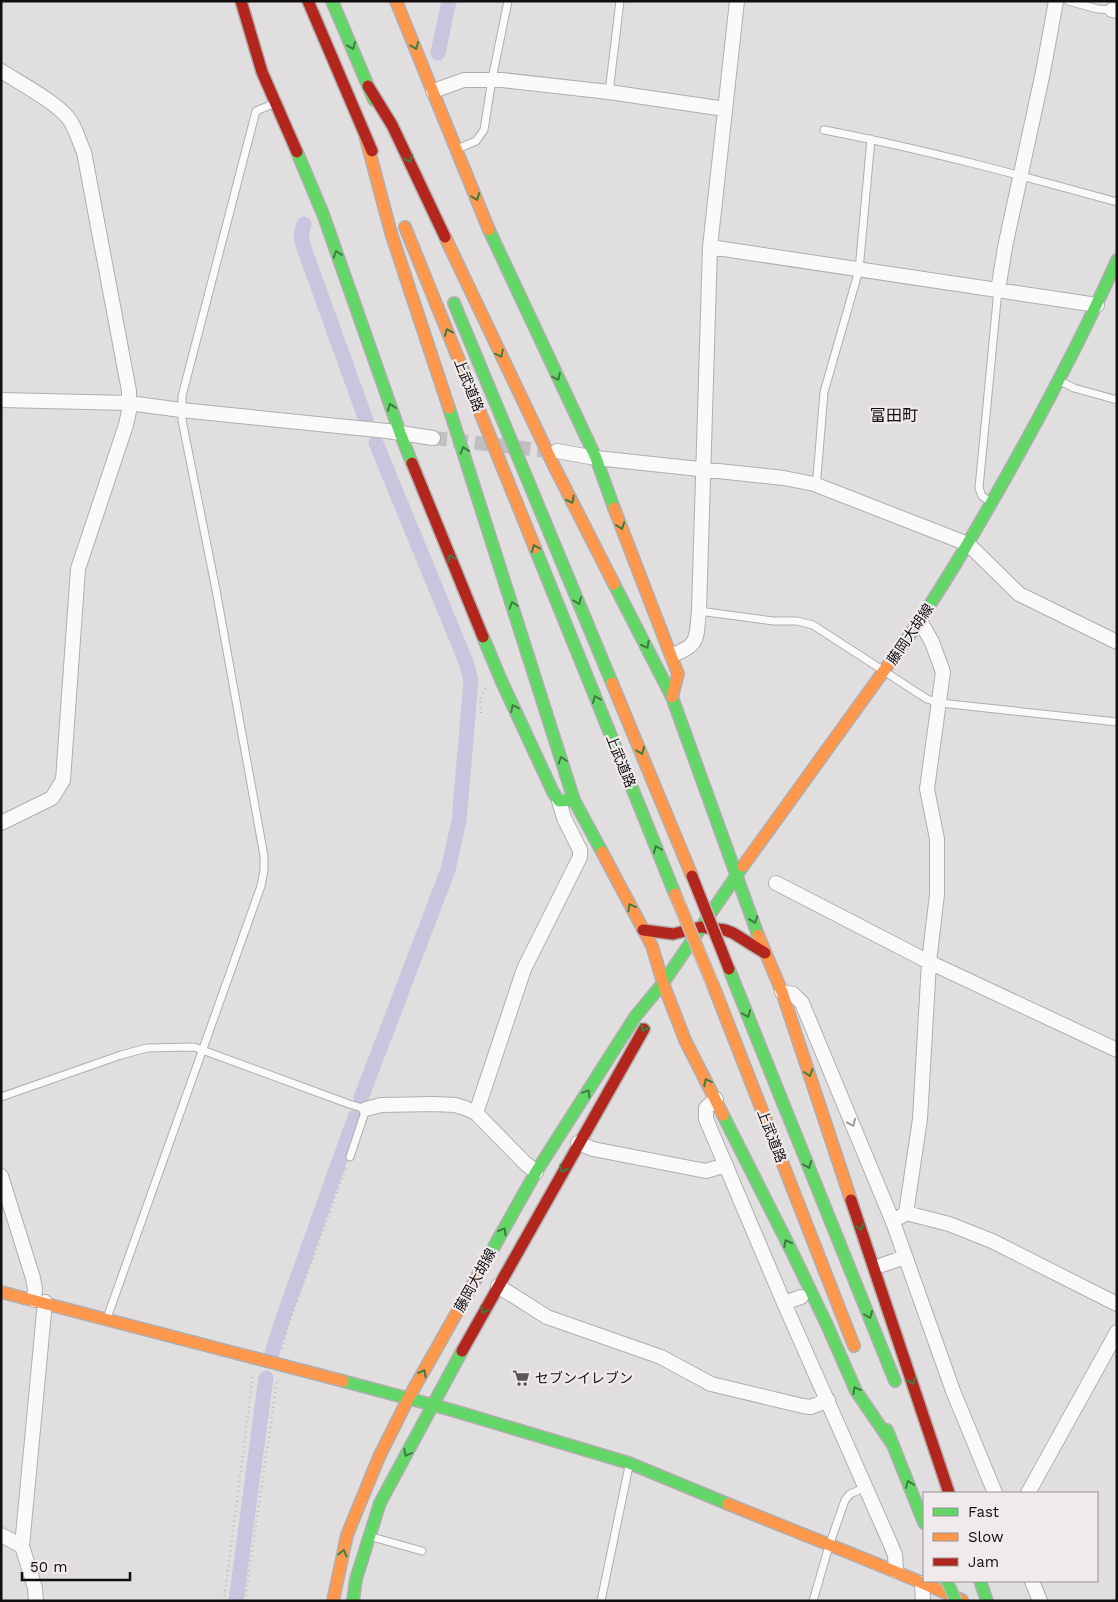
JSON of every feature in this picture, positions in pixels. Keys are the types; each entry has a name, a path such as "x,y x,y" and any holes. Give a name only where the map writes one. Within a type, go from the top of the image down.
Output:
{"main road":[{"path":"241,1 262,72 323,214 400,433 501,680 553,792 559,801 574,800"},
{"path":"308,1 394,203"},
{"path":"332,1 405,179"},
{"path":"396,1 505,267 596,458 657,622 672,655 678,674 672,697"},
{"path":"368,86 392,125 554,468 672,697 716,820 782,992 949,1492"},
{"path":"366,135 408,287 467,460 574,800 652,946 663,983 685,1040 823,1317 856,1391 893,1445"},
{"name":"上武道路","path":"402,220 713,985 858,1355"},
{"name":"藤岡大胡線","path":"333,1601 348,1535 379,1457 408,1399 536,1172 635,1017 663,983 737,874 885,672 920,621 992,503 1059,381 1117,260"},
{"name":"上武道路","path":"449,291 692,876 898,1389"},
{"path":"643,930 674,934 701,927 732,933 766,953"},
{"name":"藤岡大胡線","path":"353,1601 356,1579 380,1503 498,1286 642,1034 663,983"},
{"path":"1,1292 432,1405 630,1463 829,1546 896,1571 964,1601"},
{"path":"875,1400 923,1521"},
{"path":"920,1443 943,1492"},
{"path":"947,1582 956,1601"},
{"path":"981,1585 987,1601"}],"street":[{"path":"672,655 687,650 693,644 696,637 699,611 710,247 736,1"},
{"path":"998,290 1005,247 1043,72 1056,1"},
{"path":"1,71 51,103 70,120 84,152 128,380 129,403 126,425 78,569 63,780 52,798 1,823"},
{"path":"433,91 464,80 492,79 609,92 725,109"},
{"path":"710,247 1097,304"},
{"path":"1,400 129,403 433,438"},
{"path":"557,451 596,458 784,478 814,484 968,544 1019,594 1117,642"},
{"path":"893,1222 906,1213 920,1118 928,962 937,894 937,839 927,789 943,672 932,642 920,621"},
{"path":"476,1114 524,969 536,941 580,857 580,850 564,818 559,801"},
{"path":"776,883 928,962 1117,1050"},
{"path":"782,992 793,994 802,1003 893,1222 953,1391 995,1492"},
{"path":"716,1099 706,1108 706,1119 784,1303 895,1555 896,1571"},
{"path":"366,1109 381,1105 446,1104 465,1108 476,1114 524,1163 536,1172"},
{"path":"578,1143 593,1149 706,1171 726,1164"},
{"path":"1,1176 40,1301 22,1546 35,1588 36,1601"},
{"path":"906,1213 949,1224 992,1241 1117,1304"},
{"path":"882,1265 905,1257"},
{"path":"498,1286 547,1317 661,1357 711,1384 803,1406 811,1407 828,1400"},
{"path":"784,1303 801,1297"},
{"path":"1029,1492 1117,1332"},
{"path":"1,1535 22,1546"},
{"path":"1032,1582 1040,1601"},
{"path":"922,1584 923,1601"}],"lane":[{"path":"457,149 476,141 484,130 508,1"},
{"path":"609,92 620,1"},
{"path":"1068,1 1098,10 1114,10"},
{"path":"106,1318 261,886 264,870 264,856 181,410 182,396 256,112 276,102"},
{"path":"824,130 871,139 1021,175 1117,202"},
{"path":"814,484 817,477 824,392 859,270 871,139"},
{"path":"992,503 982,496 979,488 998,290"},
{"path":"1059,381 1074,388 1117,400"},
{"path":"699,611 773,621 805,622 813,625 927,699 940,703 1117,722"},
{"path":"1,1097 121,1055 147,1048 194,1047 366,1109 350,1157"},
{"path":"601,1601 630,1463"},
{"path":"814,1601 829,1546 846,1500 850,1494 866,1487"},
{"path":"369,1536 422,1551"}],"path":[{"path":"481,713 480,699 483,690 488,685 501,680"},
{"path":"224,1601 254,1373 258,1358"}],"waterway":[{"path":"438,53 449,1"},
{"path":"304,224 301,235 304,248 366,420"},
{"path":"361,1098 448,870 459,821 471,681 466,662 376,443"},
{"path":"272,1353 355,1117"},
{"path":"236,1601 266,1378"}],"tunnel":[{"path":"433,438 549,451"}],"traffic: fast":[{"path":"332,1 374,100"},
{"path":"297,152 323,214 412,463"},
{"path":"489,230 596,458 614,508"},
{"path":"896,654 967,545 1036,424 1117,260"},
{"path":"454,303 612,683"},
{"path":"449,408 574,800 602,852"},
{"path":"535,548 675,894"},
{"path":"614,584 672,697 758,935"},
{"path":"483,637 553,792 559,801 574,800"},
{"path":"482,1268 536,1172 635,1017 663,983 743,866"},
{"path":"729,969 895,1381"},
{"path":"723,1115 792,1252 856,1391 893,1445"},
{"path":"353,1601 356,1579 380,1503 462,1351"},
{"path":"343,1381 448,1409 629,1463 728,1504"},
{"path":"887,1430 923,1520"},
{"path":"947,1582 956,1601"},
{"path":"980,1582 987,1601"}],"traffic: slow":[{"path":"396,1 489,230"},
{"path":"365,135 391,233 449,408"},
{"path":"405,227 535,548"},
{"path":"445,237 555,468 614,584"},
{"path":"614,508 678,674 672,697"},
{"path":"743,866 896,654"},
{"path":"612,683 692,876"},
{"path":"602,852 652,946 663,983 685,1040 723,1115"},
{"path":"675,894 713,985"},
{"path":"758,935 782,992 851,1200"},
{"path":"713,985 854,1346"},
{"path":"333,1601 347,1535 379,1457 408,1399 482,1268"},
{"path":"1,1292 343,1381"},
{"path":"728,1504 962,1600"}],"traffic: jam":[{"path":"241,1 262,72 297,152"},
{"path":"308,1 372,151"},
{"path":"368,86 392,125 445,237"},
{"path":"412,463 483,637"},
{"path":"692,876 729,969"},
{"path":"643,930 673,934 701,927 725,930 765,953"},
{"path":"462,1351 644,1029"},
{"path":"851,1200 949,1492"}],"place":[{"name":"セブンイレブン","path":"521,1378"}],"district":[{"name":"富田町","path":"894,415"}]}
